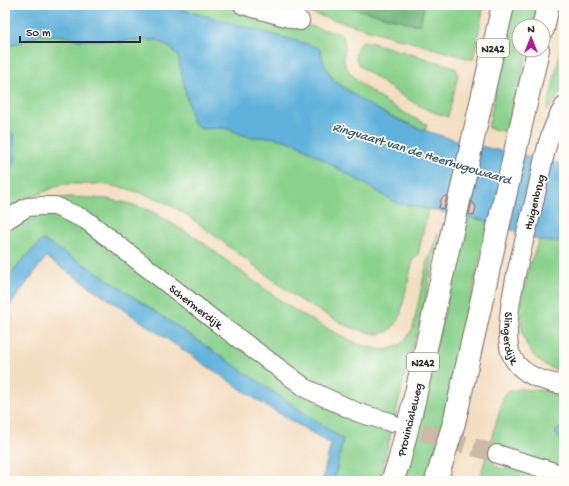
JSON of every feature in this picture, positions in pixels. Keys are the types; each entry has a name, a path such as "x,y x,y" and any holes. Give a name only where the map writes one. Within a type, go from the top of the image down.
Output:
{"highway":[{"name":"Provincialeweg","path":"392,481 399,462 415,397 503,5"},
{"path":"545,18 548,5"},
{"path":"436,481 454,423 536,58"}],"street":[{"path":"243,5 300,21"},
{"name":"Huigenbrug","path":"521,258 555,121 564,106"},
{"name":"Schermerdijk","path":"5,221 27,207 42,206 55,206 86,220 219,324 307,389 359,413 390,422"},
{"name":"Slingerdijk","path":"521,258 513,291 508,328 510,352 515,362 527,373 544,381 564,385"},
{"path":"497,454 564,475"}],"green space":[{"path":"165,5 229,5 340,34 343,37 345,45 345,65 350,73 370,91 394,107 427,124 425,131 371,107 334,80 324,64 320,49"},
{"path":"283,5 341,5 414,24 421,24 424,5 484,5 473,60"},
{"path":"341,5 424,5 421,24 414,24"},
{"path":"514,5 539,5 536,18 511,18"},
{"path":"511,19 511,58 526,58 508,132 488,128"},
{"path":"39,35 56,35 79,40 120,42 132,40 157,40 172,49 178,56 192,121 201,129 223,128 243,135 253,137 270,137 297,144 397,203 428,209 418,255 413,260 400,316 396,324 389,331 378,334 347,326 300,300 187,215 161,200 125,188 101,184 63,184 27,199 5,214 5,131 12,134 5,127 5,48"},
{"path":"564,35 564,89 547,111"},
{"path":"363,41 451,66 456,69 458,75 448,117 413,102 361,67 358,64 356,50"},
{"path":"69,197 107,199 149,210 198,239 291,308 360,345 381,350 390,349 399,345 406,339 413,328 427,262 438,234 422,317 407,365 387,450 378,481 334,481 343,439 43,240 23,259 5,283 5,228 55,199"},
{"path":"469,217 488,221 453,390 426,481 401,481"},
{"path":"539,240 549,242 564,241 564,372 544,364 531,352 523,335 521,317 523,297 527,277"},
{"path":"520,389 564,392 564,470 504,446 501,446 496,455 494,462 495,465 501,469 508,469 510,465 561,481 479,481 504,396 507,392"}],"water":[{"name":"Ringvaart van de Heerhugowaard","path":"5,5 165,5 308,44 320,49 327,69 335,81 377,109 402,121 454,140 564,164 564,241 549,242 539,240 488,221 397,203 297,144 281,139 270,137 253,137 223,128 201,129 192,121 178,56 172,49 157,40 132,40 120,42 79,40 56,35 39,35 5,48"},
{"path":"5,127 14,135 15,163 5,178"},
{"path":"43,240 100,274 343,439 334,481 322,481 331,444 266,406 46,257 5,312 5,283 23,259"},
{"path":"561,428 564,428 564,440 559,438 555,433"}],"building":[{"path":"447,195 444,209 439,208 441,199"},
{"path":"472,201 476,207 474,216 469,214"}],"tunnel":[{"path":"396,424 497,454"}]}
